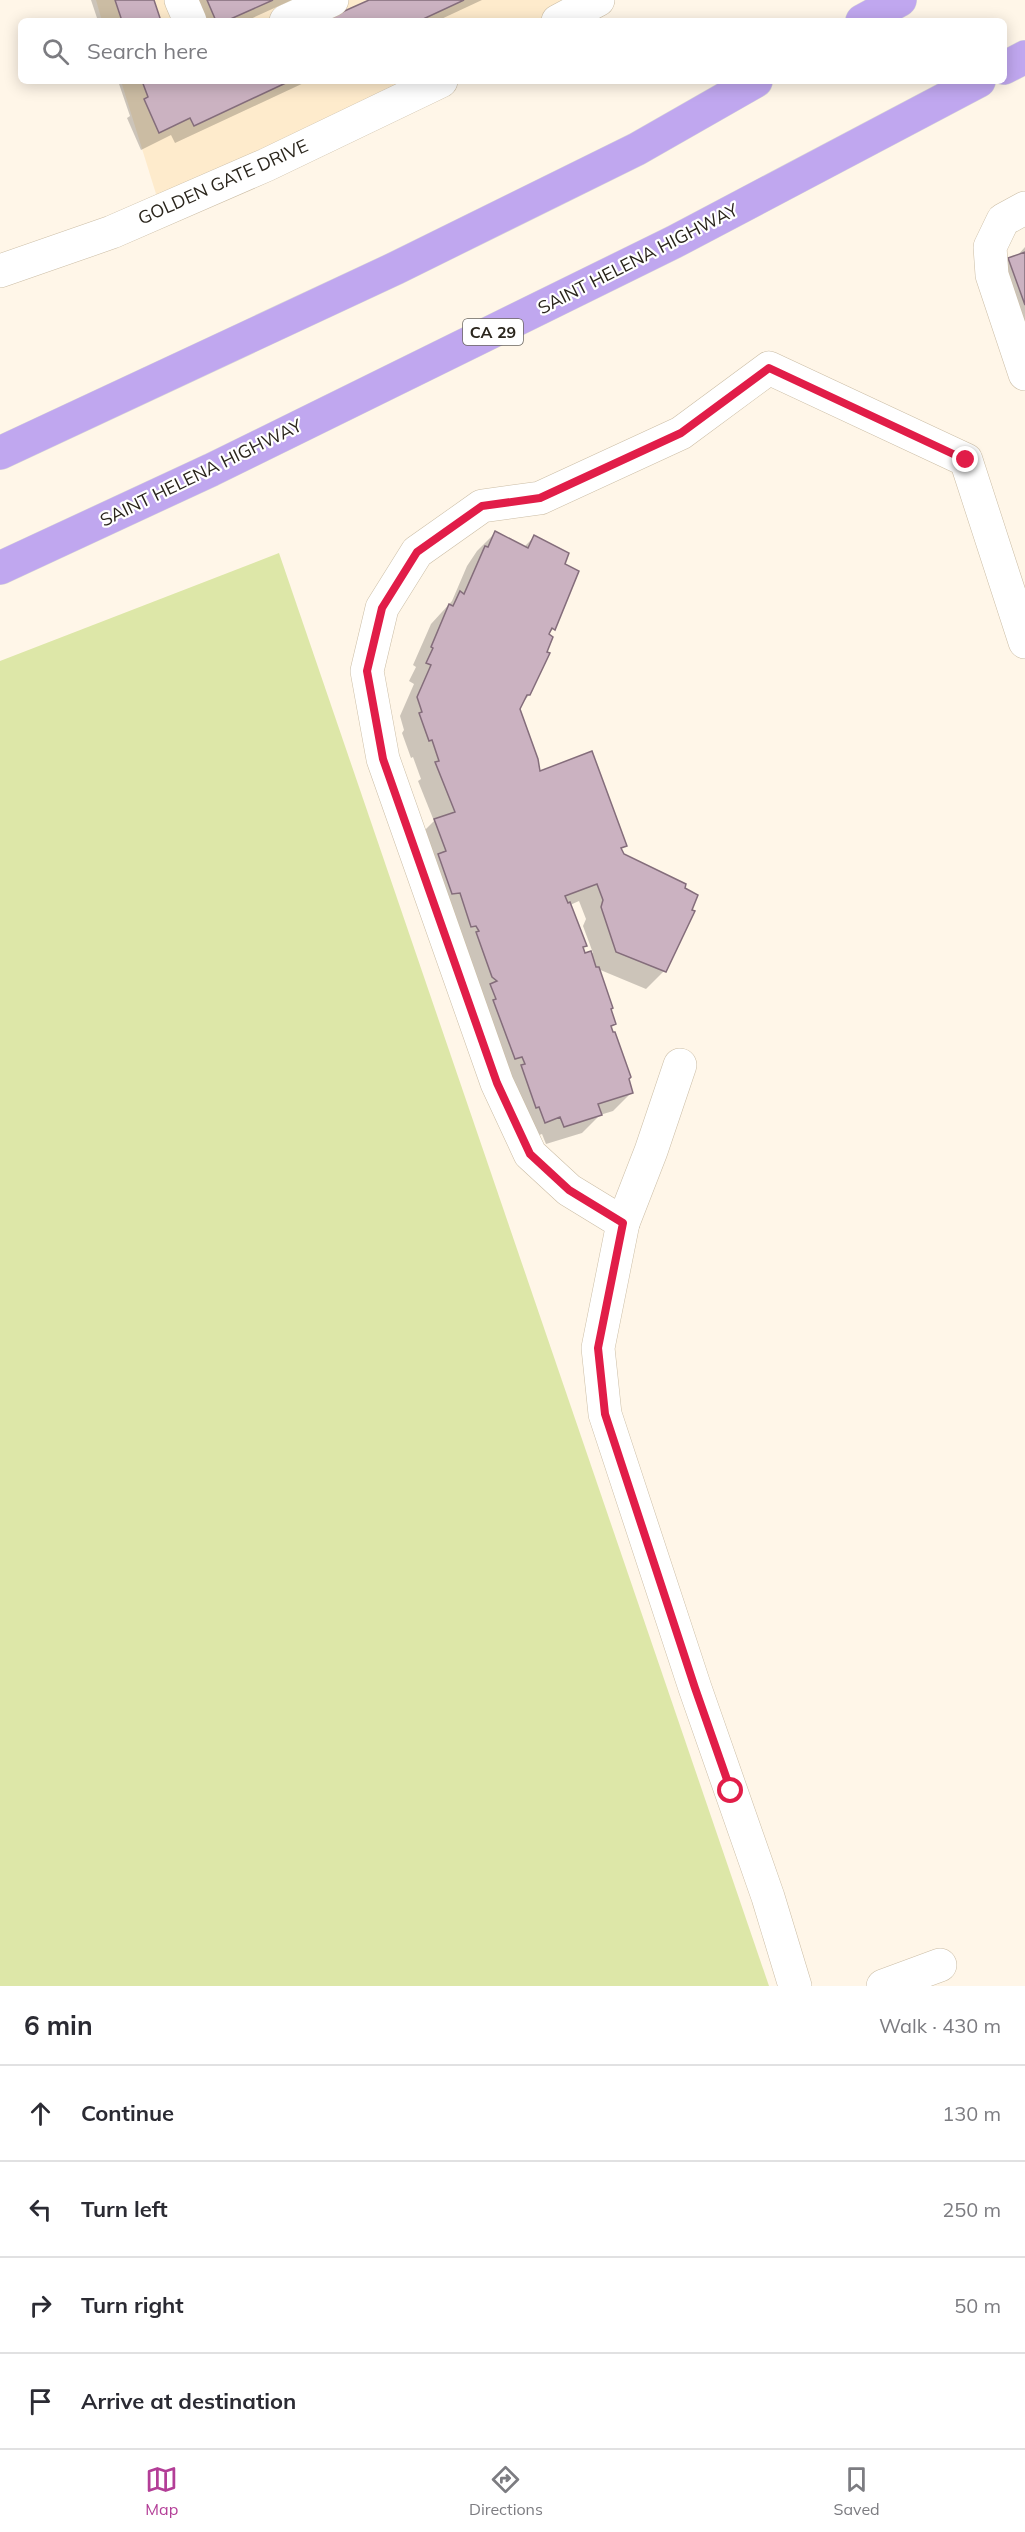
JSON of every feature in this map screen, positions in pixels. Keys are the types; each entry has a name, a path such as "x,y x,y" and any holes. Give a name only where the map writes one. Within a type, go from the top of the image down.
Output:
{"highway":[{"path":"867,18 900,0"},
{"path":"1007,66 1025,57"},
{"path":"0,453 396,268 637,149 751,84"},
{"name":"SAINT HELENA HIGHWAY","path":"0,568 221,465 663,248 973,84"}],"street":[{"path":"181,0 189,18"},
{"path":"293,18 332,0"},
{"path":"563,18 592,2"},
{"name":"GOLDEN GATE DRIVE","path":"0,271 111,232 266,165 435,84"},
{"path":"1014,214 990,247 992,275 1025,374"},
{"path":"623,1223 569,1190 530,1154 497,1083 383,759 367,671 382,608 417,552 482,506 540,498 681,433 769,368 966,460 1025,642"},
{"path":"680,1065 651,1151 623,1223 598,1348 605,1414 695,1688 768,1897 795,1986"},
{"path":"884,1986 940,1965"}],"shaded area":[{"path":"96,0 598,0 564,18 101,18"},
{"path":"122,84 434,84 161,210"}],"green space":[{"path":"279,553 769,1986 0,1986 0,661"}],"building":[{"path":"115,0 154,0 160,18 121,18"},
{"path":"207,0 273,0 233,18 215,18"},
{"path":"369,0 464,0 425,18 329,18"},
{"path":"143,84 284,84 194,126 190,118 159,133 144,99 148,97"},
{"path":"1025,252 1025,305 1008,258"},
{"path":"495,531 528,548 534,535 569,553 565,564 579,571 555,630 552,628 549,634 553,637 547,652 550,653 530,695 527,695 520,709 540,771 592,751 627,846 621,848 624,854 686,884 685,888 698,895 692,910 695,911 666,972 616,952 601,907 603,900 597,884 565,896 568,903 570,902 587,946 583,947 585,953 591,951 596,967 599,967 613,1008 611,1009 616,1024 611,1026 631,1077 629,1079 633,1093 598,1104 602,1115 564,1127 560,1117 545,1123 539,1107 536,1108 521,1065 525,1064 522,1057 515,1059 493,1000 496,999 490,984 497,981 492,977 476,932 479,931 476,926 471,927 460,893 452,894 438,854 446,851 434,819 455,812 435,762 439,761 419,713 422,712 417,697 431,665 426,663 433,648 431,647 449,604 453,606 460,591 464,594 485,546 488,547"}],"route":[{"path":"731,1791 605,1414 598,1348 623,1223 569,1190 530,1154 497,1083 383,759 367,671 382,608 417,552 482,506 540,498 592,472 681,433 769,368 966,460"}]}
